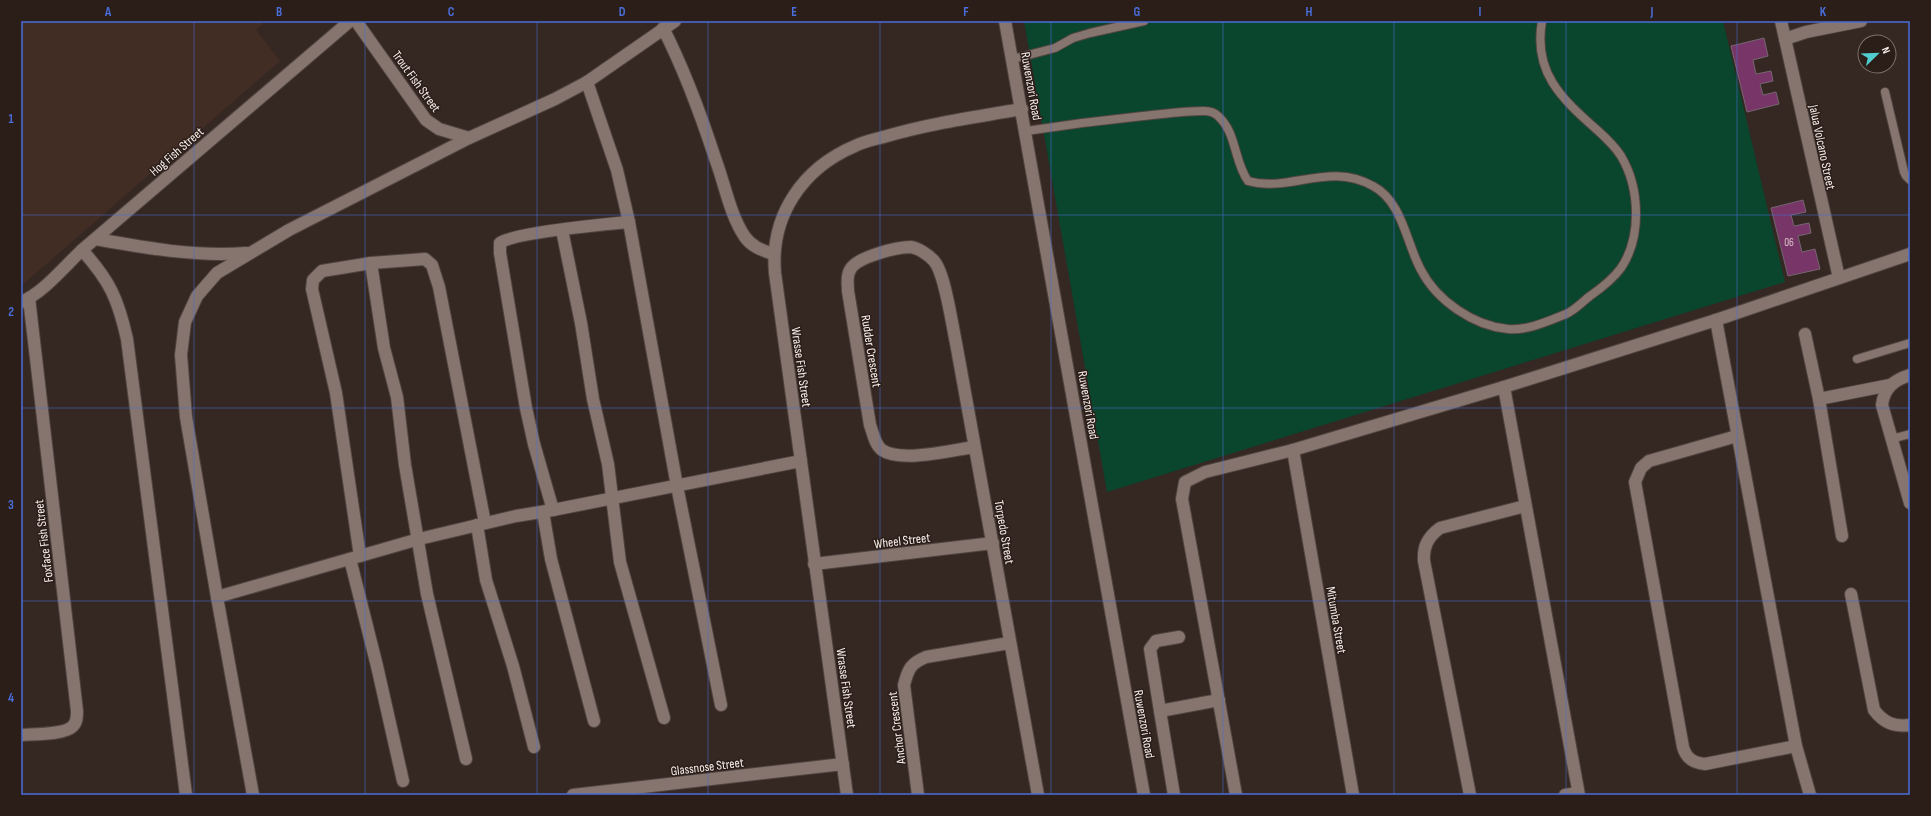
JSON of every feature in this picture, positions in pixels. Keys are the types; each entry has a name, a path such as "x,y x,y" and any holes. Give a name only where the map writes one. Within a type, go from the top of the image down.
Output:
{"street":[{"name":"Hog Fish Street","path":"25,300 350,21"},
{"name":"Trout Fish Street","path":"356,21 426,120 439,129 469,138"},
{"path":"253,795 216,597 186,418 181,355 185,322 197,296 217,273 289,230 469,138 555,99 587,82 637,49 675,21"},
{"name":"Ruwenzori Road","path":"1005,21 1026,131 1144,795"},
{"name":"Jalua Volcano Street","path":"1781,21 1839,278"},
{"path":"1785,39 1806,32 1861,21"},
{"path":"664,28 677,54 697,105 729,201 740,226 746,237 754,246 773,254"},
{"path":"587,82 617,170 629,222 677,486 721,705"},
{"name":"Wrasse Fish Street","path":"847,795 814,564 773,254 780,223 790,199 810,175 832,158 856,145 904,131 1022,109"},
{"path":"594,721 551,559 548,511 526,408 500,247 503,241 509,239 562,230 629,222"},
{"path":"562,230 581,323 593,398 608,464 620,562 664,718"},
{"path":"96,239 160,250 198,254 252,253"},
{"name":"Rudder Crescent","path":"941,274 935,261 912,247 899,248 872,256 858,262 850,269 847,277 848,291 870,425 876,443 882,450 894,455 906,456 974,447"},
{"path":"82,250 101,271 113,291 127,339 186,795"},
{"path":"1236,795 1182,499 1185,482 1205,472 1293,450 1504,387 1716,320 1910,254"},
{"path":"403,781 376,666 355,557 336,393 312,289 313,280 322,271 371,263 425,259 432,265 436,275 481,524 486,580 513,666 534,746"},
{"path":"371,263 384,348 397,397 405,465 419,539 427,594 466,759"},
{"name":"Torpedo Street","path":"941,274 956,343 974,447 993,543 1009,643 1038,795"},
{"name":"Foxface Fish Street","path":"21,735 64,732 73,726 77,719 25,300"},
{"path":"1716,320 1796,746 1810,795"},
{"path":"1805,334 1819,399 1842,536"},
{"path":"1910,375 1896,380 1890,385 1883,397 1882,405 1910,503"},
{"path":"1819,399 1890,385"},
{"path":"1504,387 1578,794 1566,795"},
{"path":"1737,436 1649,461 1641,468 1635,482 1681,739 1686,756 1693,762 1701,764 1796,746"},
{"name":"Mitumba Street","path":"1293,450 1353,795"},
{"path":"216,597 419,539 481,524 801,461"},
{"path":"1470,795 1424,561 1424,547 1431,535 1440,528 1525,506"},
{"name":"Wheel Street","path":"814,564 993,543"},
{"path":"1851,594 1874,710 1886,722 1893,725 1910,725"},
{"path":"1174,795 1150,649 1156,641 1179,637"},
{"name":"Anchor Crescent","path":"918,795 904,685 910,668 915,661 926,657 1009,643"},
{"path":"1160,711 1219,700"},
{"name":"Glassnose Street","path":"573,795 843,764"}],"lane":[{"path":"1013,59 1055,48 1072,38 1144,21"},
{"path":"1026,131 1077,123 1185,112 1206,111 1216,114 1224,121 1229,131 1241,172 1248,181 1268,184 1338,175 1360,180 1375,187 1394,206 1420,270 1432,287 1451,306 1488,325 1510,330 1541,324 1570,312 1600,289 1620,268 1632,242 1636,207 1630,180 1622,158 1610,141 1561,97 1551,80 1542,60 1539,35 1542,21"},
{"path":"1885,92 1904,172 1910,180"},
{"path":"1857,359 1910,343"},
{"path":"1891,439 1910,434"}],"shaded area":[{"path":"21,21 260,21 263,24 256,30 280,61 21,286"}],"green space":[{"path":"1024,21 1723,21 1785,282 1107,492"}],"building":[{"path":"1764,38 1768,56 1753,60 1756,74 1771,71 1773,81 1760,84 1763,95 1776,92 1779,104 1747,112 1731,46"},
{"path":"1803,200 1806,212 1791,215 1794,226 1809,223 1811,233 1798,236 1802,252 1815,249 1820,269 1788,276 1771,208"}]}
